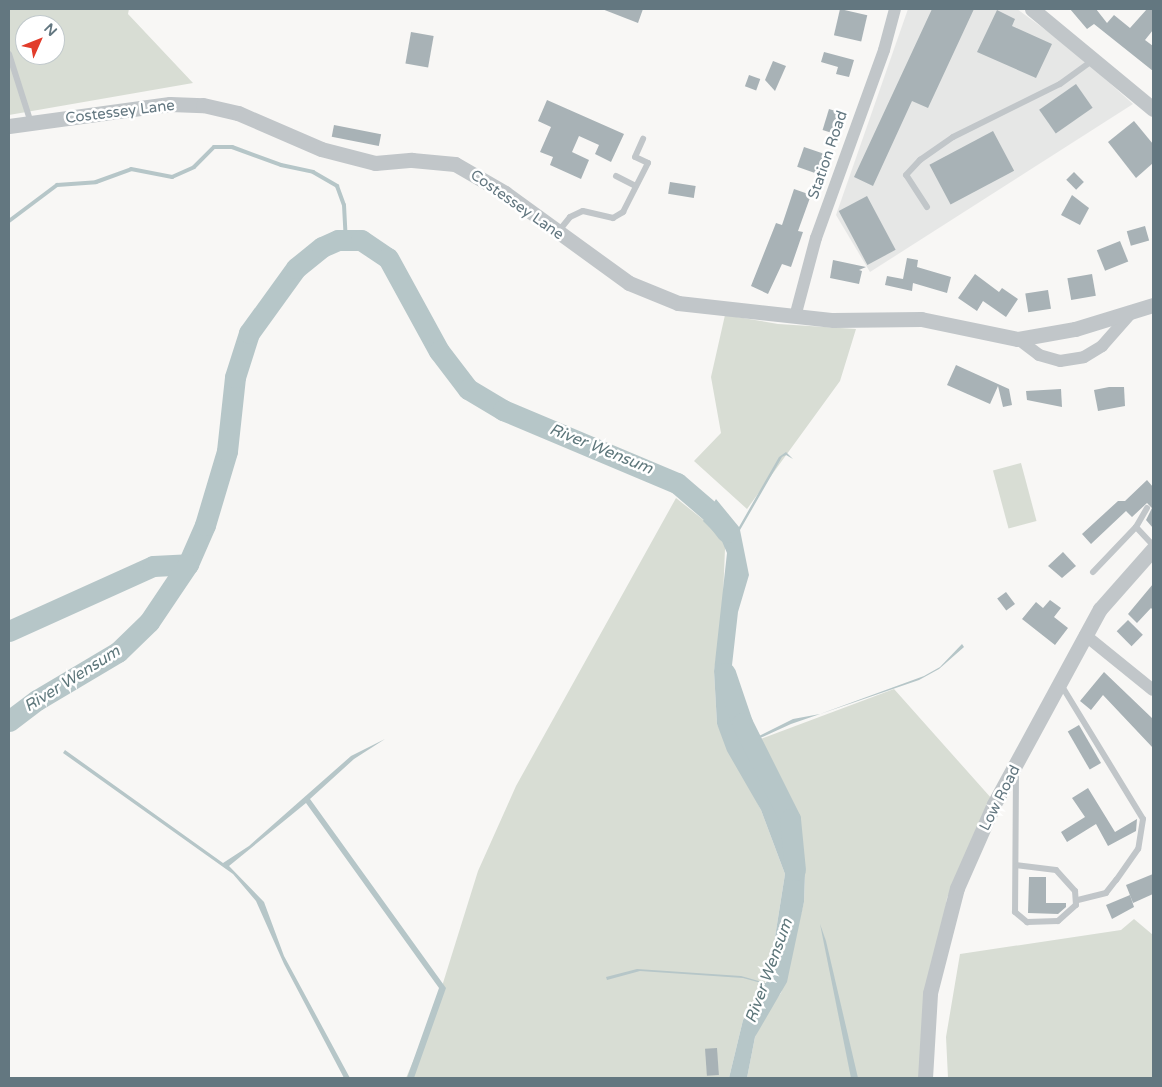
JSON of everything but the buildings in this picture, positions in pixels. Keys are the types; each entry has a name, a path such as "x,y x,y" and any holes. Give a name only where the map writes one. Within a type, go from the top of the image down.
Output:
{"street":[{"name":"Station Road","path":"796,313 813,247 884,50 895,9"},
{"path":"1032,9 1095,58 1153,109"},
{"name":"Costessey Lane","path":"9,126 170,104 203,105 238,113 321,149 375,163 412,160 455,164 505,193 557,233 629,283 670,300 858,321 921,319 1018,338 1075,329 1153,305"},
{"name":"Costessey Lane","path":"1018,338 1039,355 1060,361 1084,357 1102,346 1132,313"},
{"name":"Low Road","path":"925,1078 930,993 943,934 957,888 994,804 1100,609 1153,549"},
{"path":"1085,635 1153,690"}],"lane":[{"path":"9,54 31,123"},
{"path":"927,207 906,175 920,160 953,137 1060,84 1095,58"},
{"path":"557,233 570,217 583,211 614,218 623,212 648,163 635,157 643,139"},
{"path":"616,176 636,186"},
{"path":"1092,572 1136,527 1147,508"},
{"path":"1136,527 1153,545"},
{"path":"1015,767 1017,865 1014,908 1022,920 1058,920 1078,900 1106,893 1138,849 1142,819 1059,682"},
{"path":"1017,865 1056,870 1075,891 1078,900"}],"shaded area":[{"path":"9,9 129,9 128,14 193,83 9,115"},
{"path":"908,9 1017,9 1073,50 1133,104 870,272 836,215"},
{"path":"725,315 778,324 856,329 840,381 747,509 694,461 721,433 711,377"},
{"path":"786,452 793,459 786,455 782,457 740,530 749,575 738,612 731,674 735,721 744,740 749,741 793,719 820,714 924,676 940,667 962,644 964,647 939,669 919,680 791,724 747,744 768,788 787,816 805,874 804,902 787,982 755,1037 747,1078 729,1078 743,1020 765,984 743,978 640,971 607,980 606,977 637,969 741,976 766,983 769,975 785,874 761,810 727,751 717,724 714,671 727,553 721,539 703,521 716,499 739,527 779,457"},
{"path":"1021,463 1037,521 1009,528 993,471"},
{"path":"676,498 730,541 725,549 722,621 714,671 717,724 761,810 785,874 769,975 743,1020 729,1078 406,1078 433,1015 478,871 516,786"},
{"path":"894,689 992,799 947,898 919,1078 747,1078 755,1037 768,1009 781,993 804,902 805,874 787,816 768,788 747,744"},
{"path":"385,739 354,759 310,799 446,988 414,1078 407,1078 439,988 306,803 229,866 264,902 284,956 350,1078 344,1078 284,964 256,901 233,874 63,753 65,750 223,863 249,846 351,756"},
{"path":"1134,919 1153,935 1153,1078 948,1078 946,1037 960,954 1121,930"},
{"path":"820,924 826,941 858,1078 851,1078"}],"waterway":[{"path":"9,221 57,185 96,182 131,169 172,177 194,167 214,147 232,147 281,165 313,172 337,186 344,205 346,239"},
{"name":"River Wensum","path":"9,631 153,566 188,564 205,525 227,451 235,377 249,333 296,268 322,247 338,240 361,240 388,258 439,351 468,389 503,410 677,483 712,513 727,532"},
{"name":"River Wensum","path":"9,721 37,700 118,652 149,622 188,564"},
{"name":"River Wensum","path":"725,673 742,723 790,819 795,870"}]}
